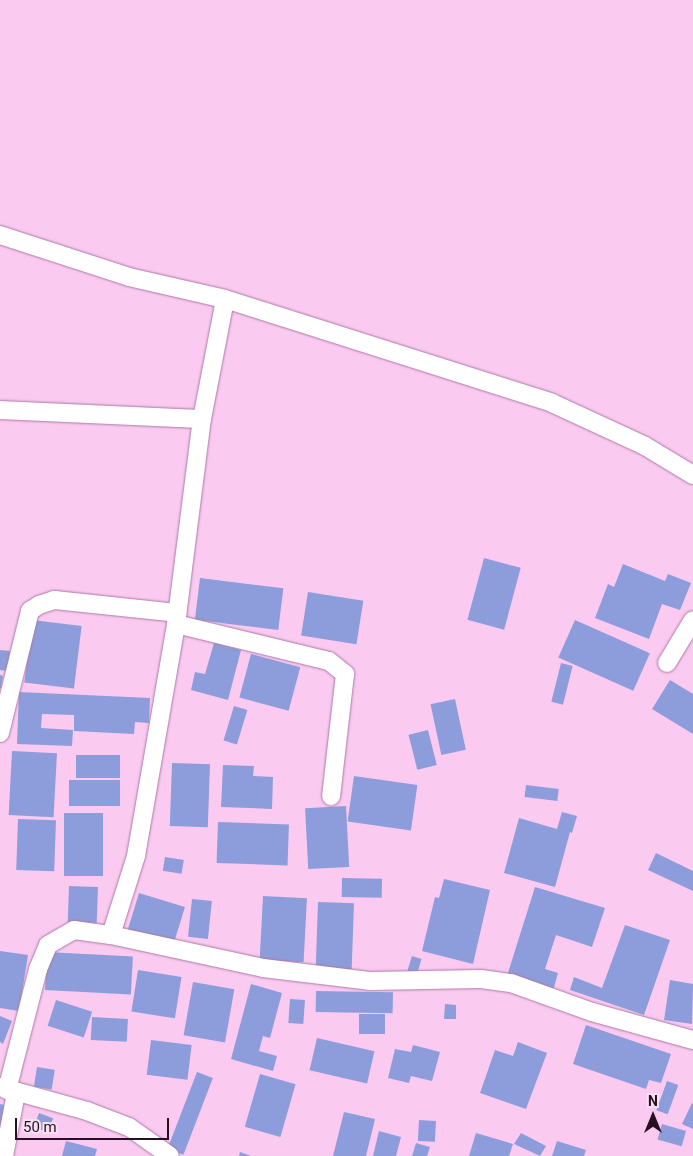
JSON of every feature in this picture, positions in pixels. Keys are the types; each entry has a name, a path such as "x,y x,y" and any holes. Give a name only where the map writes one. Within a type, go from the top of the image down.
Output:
{"street":[{"path":"0,235 130,277 225,299 552,403 645,446 693,475"},
{"path":"111,935 136,856 176,619 202,419 225,299"},
{"path":"0,410 202,419"},
{"path":"0,733 30,612 39,605 54,600 176,619 329,661 346,674 331,796"},
{"path":"667,663 693,620"},
{"path":"4,1156 8,1090 38,969 48,945 74,930 111,935 263,968 361,980 481,979 511,983 592,1012 693,1040"},
{"path":"8,1090 87,1110 129,1127 170,1156"}],"building":[{"path":"484,558 521,568 504,630 467,620"},
{"path":"623,564 665,581 668,574 691,583 680,610 662,604 649,639 595,618 608,584 614,587"},
{"path":"200,578 283,588 278,630 195,620"},
{"path":"308,592 363,601 356,644 301,635"},
{"path":"32,620 82,626 74,689 24,683"},
{"path":"575,620 650,653 633,691 558,657"},
{"path":"214,643 241,650 228,700 191,690 195,672 205,674"},
{"path":"0,650 10,651 8,671 0,670"},
{"path":"251,654 300,667 289,711 239,697"},
{"path":"561,663 573,666 563,705 551,702"},
{"path":"0,675 3,676 1,688 0,688"},
{"path":"670,680 693,694 693,734 652,709"},
{"path":"19,692 150,698 149,723 135,722 134,734 74,731 74,715 42,714 41,728 73,730 72,746 17,744"},
{"path":"455,699 466,750 441,755 431,704"},
{"path":"234,706 247,710 237,745 223,740"},
{"path":"428,730 437,765 417,770 409,735"},
{"path":"12,751 57,753 54,817 9,815"},
{"path":"76,755 120,755 120,778 76,778"},
{"path":"172,763 210,764 208,827 170,826"},
{"path":"223,765 254,766 253,776 273,777 272,809 221,807"},
{"path":"354,776 417,785 411,830 348,822"},
{"path":"69,780 120,780 120,806 69,806"},
{"path":"526,785 559,789 557,801 525,797"},
{"path":"346,806 349,867 308,869 305,808"},
{"path":"562,812 577,816 572,833 570,832 555,887 504,873 519,818 557,829"},
{"path":"64,813 103,813 103,876 64,876"},
{"path":"18,819 56,820 54,871 16,870"},
{"path":"218,822 289,824 288,865 217,863"},
{"path":"656,853 693,871 693,891 648,870"},
{"path":"165,857 184,860 182,874 163,871"},
{"path":"342,878 382,879 382,898 342,897"},
{"path":"444,879 490,890 473,964 422,951 435,897 439,898"},
{"path":"69,886 98,887 97,923 68,922"},
{"path":"535,887 605,908 592,947 556,935 545,969 558,973 553,991 507,976"},
{"path":"139,893 185,907 173,946 127,932"},
{"path":"263,896 307,898 304,962 260,960"},
{"path":"192,899 212,901 208,939 188,937"},
{"path":"318,902 354,903 352,971 316,970"},
{"path":"625,925 670,940 644,1015 570,990 574,977 602,988"},
{"path":"0,951 28,955 19,1011 0,1008"},
{"path":"47,952 133,957 131,994 45,990"},
{"path":"412,956 422,959 417,974 407,971"},
{"path":"138,970 181,977 175,1018 131,1011"},
{"path":"670,980 693,984 692,1024 664,1020"},
{"path":"193,982 234,989 225,1042 184,1035"},
{"path":"251,984 282,993 270,1038 263,1036 259,1051 277,1056 273,1071 231,1059"},
{"path":"316,991 393,992 393,1013 316,1012"},
{"path":"290,999 305,1000 303,1024 288,1023"},
{"path":"56,1000 92,1012 84,1037 48,1026"},
{"path":"445,1004 456,1005 456,1019 444,1019"},
{"path":"359,1014 385,1014 385,1034 359,1034"},
{"path":"0,1016 12,1021 3,1044 0,1042"},
{"path":"92,1017 128,1019 127,1042 91,1040"},
{"path":"586,1025 671,1054 661,1083 649,1080 646,1089 573,1064"},
{"path":"317,1038 374,1051 367,1083 310,1070"},
{"path":"151,1040 192,1045 187,1080 147,1075"},
{"path":"518,1042 547,1053 526,1109 480,1093 495,1050 513,1056"},
{"path":"413,1045 440,1052 432,1081 411,1076 409,1083 388,1078 395,1049 411,1052"},
{"path":"37,1067 55,1070 52,1090 34,1087"},
{"path":"197,1072 213,1078 183,1155 168,1149"},
{"path":"260,1074 296,1084 280,1137 245,1127"},
{"path":"667,1081 678,1085 668,1114 656,1110"},
{"path":"0,1104 4,1105 1,1129 0,1129"},
{"path":"693,1104 693,1129 682,1124"},
{"path":"344,1112 375,1119 366,1156 333,1156"},
{"path":"39,1113 53,1118 48,1132 34,1127"},
{"path":"419,1120 436,1121 435,1142 418,1141"},
{"path":"662,1124 686,1131 682,1146 658,1139"},
{"path":"379,1131 401,1137 396,1156 373,1156"},
{"path":"476,1133 513,1144 509,1156 469,1156"},
{"path":"521,1133 546,1146 540,1156 514,1144"},
{"path":"66,1141 97,1149 95,1156 62,1156"},
{"path":"557,1141 586,1150 584,1156 552,1156"},
{"path":"416,1143 430,1147 427,1156 412,1156"},
{"path":"240,1152 251,1156 239,1156"}]}
